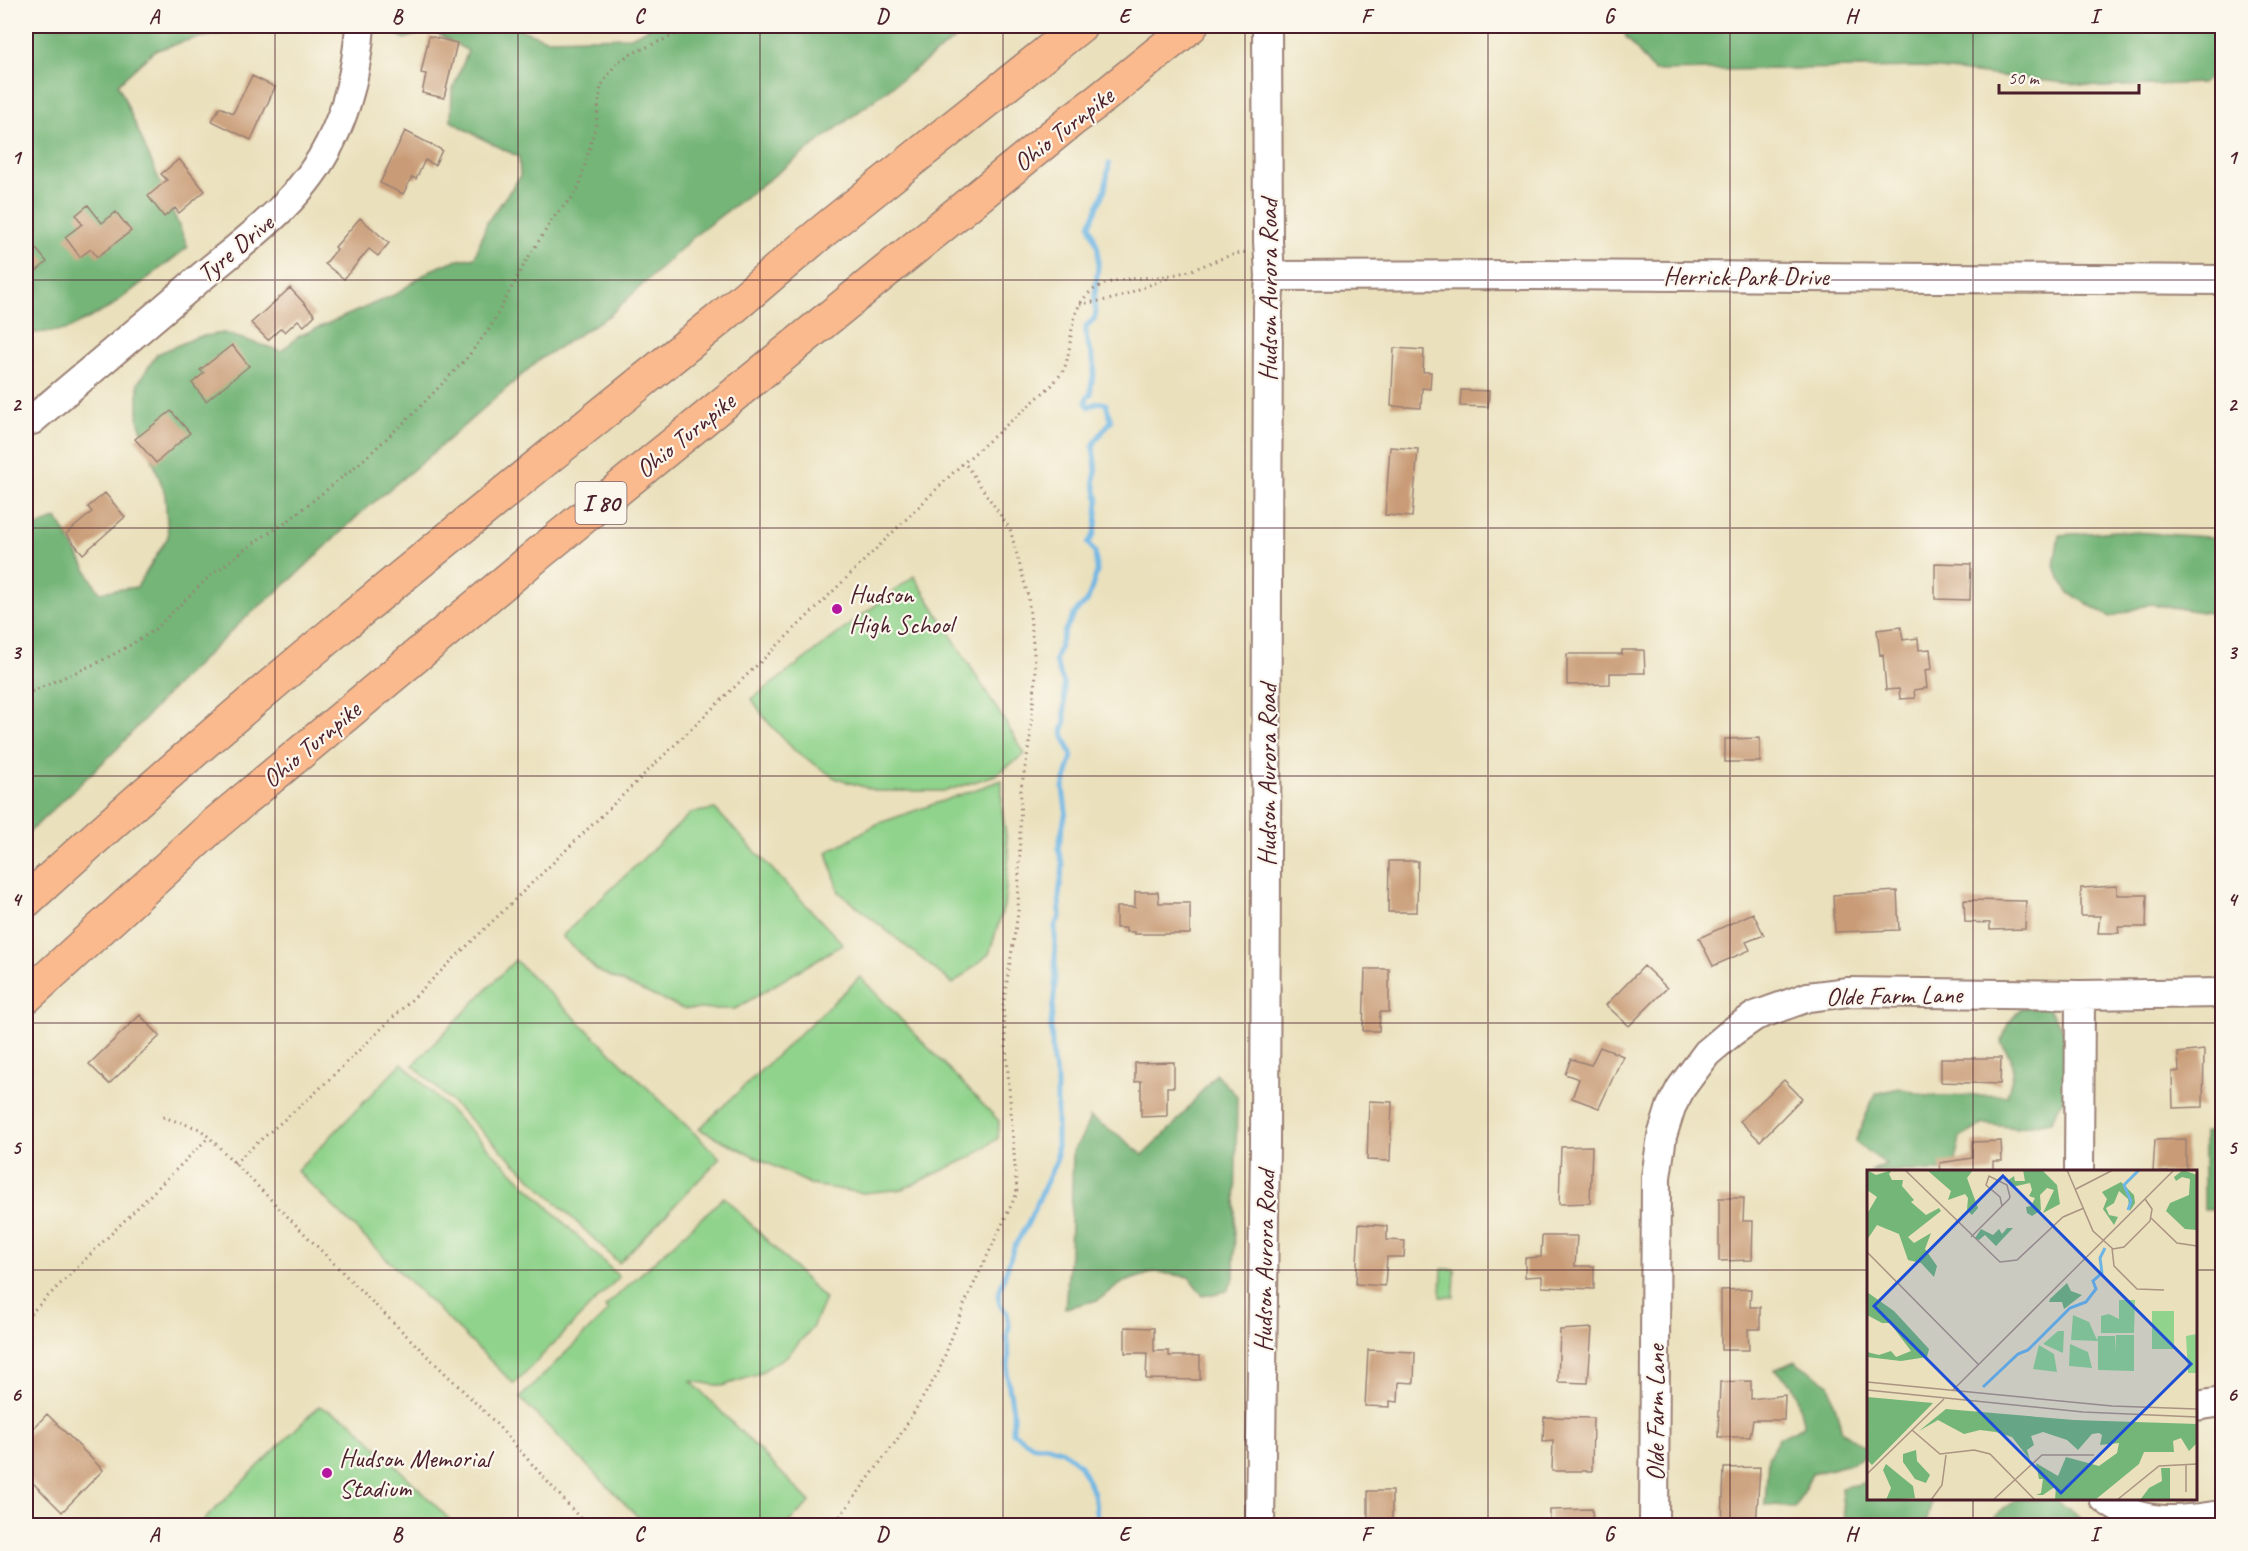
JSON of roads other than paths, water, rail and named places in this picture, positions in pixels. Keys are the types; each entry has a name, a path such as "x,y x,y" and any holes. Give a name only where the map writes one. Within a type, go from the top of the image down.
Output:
{"highway":[{"name":"I 80","path":"26,901 96,836 356,614 841,217 1080,26"},
{"name":"Ohio Turnpike","path":"26,997 215,824 542,551 1062,128 1191,26"}],"street":[{"name":"Tyre Drive","path":"32,420 253,234 293,197 330,145 344,114 356,67 360,26"},
{"name":"Hudson Aurora Road","path":"1260,1526 1265,1143 1270,276 1268,26"},
{"name":"Herrick Park Drive","path":"1270,276 1537,274 2223,280"},
{"name":"Olde Farm Lane","path":"1654,1526 1656,1177 1662,1136 1671,1107 1681,1088 1707,1053 1755,1016 1816,996 1848,992 2080,995 2223,993"},
{"path":"2079,1170 2080,995"},
{"path":"2197,1406 2223,1402"},
{"path":"2107,1500 2123,1511 2142,1518 2176,1521 2223,1515"}],"waterway":[{"path":"1089,1526 1097,1518 1094,1493 1079,1464 1063,1451 1047,1446 1034,1446 1013,1433 1013,1410 1007,1375 1009,1326 1007,1313 1000,1305 998,1296 1014,1247 1028,1223 1057,1159 1057,1077 1053,1062 1051,1024 1055,987 1055,925 1060,917 1059,894 1063,865 1058,849 1066,811 1063,788 1072,756 1062,731 1065,723 1064,684 1055,661 1065,630 1077,610 1087,602 1097,572 1095,552 1088,543 1094,535 1098,500 1094,481 1096,470 1093,447 1111,421 1106,404 1097,403 1089,407 1086,403 1087,397 1091,394 1094,369 1086,326 1094,319 1096,313 1094,303 1098,266 1098,249 1090,225 1105,189 1109,164"}],"place":[{"name":"Hudson High School","path":"837,609"},
{"name":"Hudson Memorial Stadium","path":"327,1473"}]}
